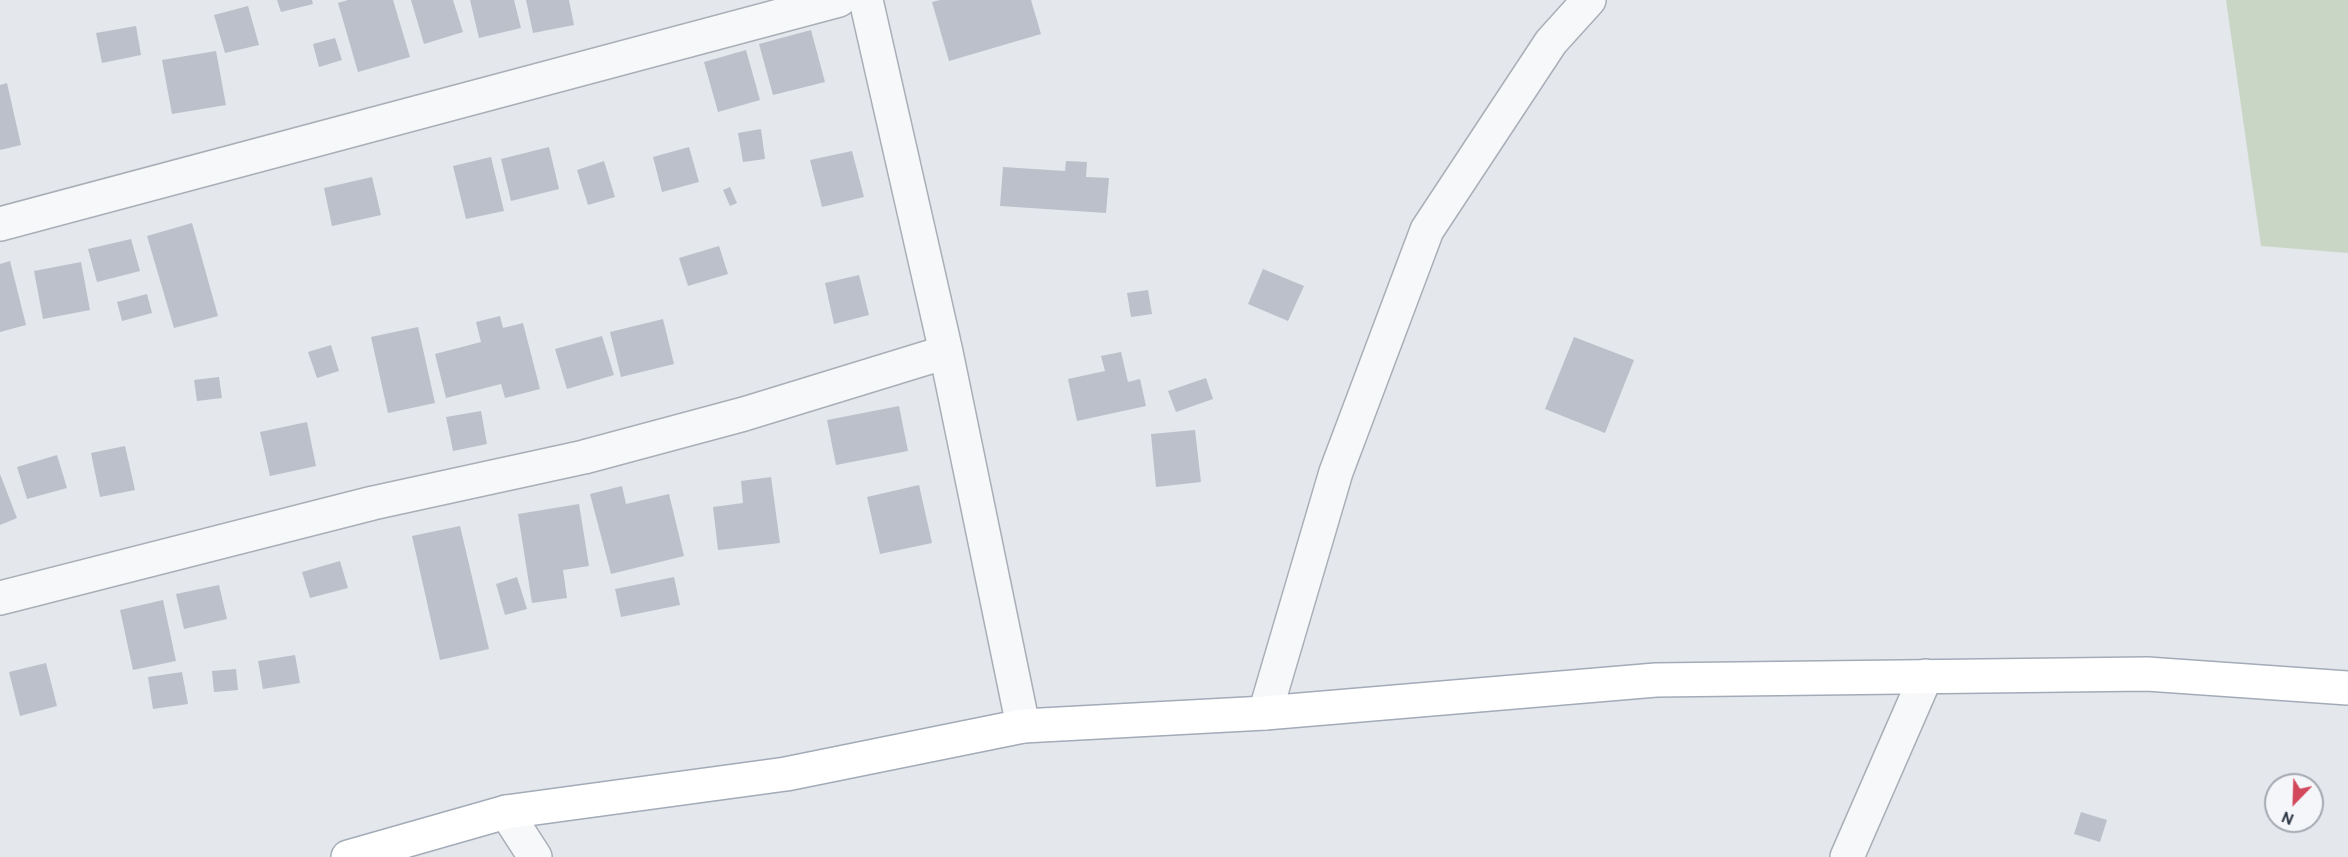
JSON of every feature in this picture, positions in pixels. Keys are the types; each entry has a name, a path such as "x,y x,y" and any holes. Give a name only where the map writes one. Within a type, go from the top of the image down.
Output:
{"main road":[{"path":"348,857 506,812 786,774 1023,726 1265,713 1656,680 2147,674 2348,688"}],"street":[{"path":"0,225 839,0"},
{"path":"866,0 946,352 1023,726"},
{"path":"1265,713 1336,472 1427,230 1551,42 1589,0"},
{"path":"0,598 362,506 584,456 744,414 946,352"},
{"path":"1847,857 1926,676"},
{"path":"506,812 535,857"}],"green space":[{"path":"2226,0 2348,0 2348,253 2261,246"}],"building":[{"path":"277,0 312,0 313,4 281,12"},
{"path":"348,0 393,0 410,57 358,72 338,3"},
{"path":"411,0 453,0 463,32 424,44"},
{"path":"470,0 514,0 521,28 479,38"},
{"path":"526,0 569,0 574,25 533,33"},
{"path":"940,0 1031,0 1041,34 949,61 932,2"},
{"path":"248,6 259,45 225,53 214,15"},
{"path":"136,26 141,55 102,63 96,33"},
{"path":"811,30 825,82 773,95 759,44"},
{"path":"335,38 342,60 319,67 313,44"},
{"path":"746,50 760,100 718,112 704,62"},
{"path":"216,51 226,105 172,114 162,60"},
{"path":"7,83 21,145 0,150 0,85"},
{"path":"761,129 765,159 743,162 738,133"},
{"path":"549,147 559,189 511,201 501,159"},
{"path":"689,147 699,182 662,192 653,157"},
{"path":"852,151 864,197 822,207 810,160"},
{"path":"491,157 504,211 466,219 453,166"},
{"path":"604,161 615,197 588,205 577,170"},
{"path":"1066,161 1087,162 1086,177 1109,178 1106,213 1000,206 1003,167 1065,171"},
{"path":"372,177 381,215 332,226 324,188"},
{"path":"730,187 737,203 730,206 723,190"},
{"path":"192,223 218,316 174,328 147,236"},
{"path":"131,239 140,271 97,282 88,249"},
{"path":"719,246 728,274 688,286 679,258"},
{"path":"10,261 26,325 0,332 0,264"},
{"path":"81,262 90,310 43,319 34,271"},
{"path":"1263,269 1304,286 1288,321 1248,304"},
{"path":"859,275 869,315 834,324 825,283"},
{"path":"1148,290 1152,314 1131,317 1127,293"},
{"path":"147,294 152,313 122,321 117,302"},
{"path":"500,316 503,328 523,323 540,389 505,398 501,384 446,398 435,354 481,342 476,322"},
{"path":"663,319 674,364 621,377 610,332"},
{"path":"418,327 435,403 388,413 371,337"},
{"path":"602,336 614,375 567,389 555,349"},
{"path":"1574,337 1634,360 1605,433 1545,409"},
{"path":"331,345 339,371 317,378 308,352"},
{"path":"1121,352 1128,382 1140,379 1146,406 1077,421 1068,379 1105,371 1101,356"},
{"path":"219,377 222,398 197,401 194,380"},
{"path":"1206,378 1213,399 1176,412 1168,391"},
{"path":"899,406 908,451 836,465 827,420"},
{"path":"481,411 487,444 453,451 446,417"},
{"path":"307,422 316,466 270,476 260,432"},
{"path":"1195,430 1201,482 1156,487 1151,434"},
{"path":"125,446 135,490 100,497 91,453"},
{"path":"57,455 67,488 27,499 17,467"},
{"path":"0,474 17,518 0,525"},
{"path":"771,477 780,543 718,550 713,507 743,503 741,481"},
{"path":"919,485 932,543 880,554 867,497"},
{"path":"622,486 626,504 669,494 684,556 611,574 590,494"},
{"path":"579,504 589,566 563,570 567,598 532,603 518,514"},
{"path":"460,526 489,649 440,660 412,536"},
{"path":"340,561 348,588 310,598 302,572"},
{"path":"517,577 527,609 505,615 496,584"},
{"path":"674,577 680,605 621,617 615,589"},
{"path":"219,585 227,619 184,629 176,594"},
{"path":"163,600 176,661 133,670 120,610"},
{"path":"295,655 300,683 263,689 258,661"},
{"path":"46,663 57,706 20,716 9,672"},
{"path":"236,669 238,690 214,692 212,671"},
{"path":"182,672 188,704 153,709 148,677"},
{"path":"2081,812 2107,820 2100,842 2074,834"}]}
